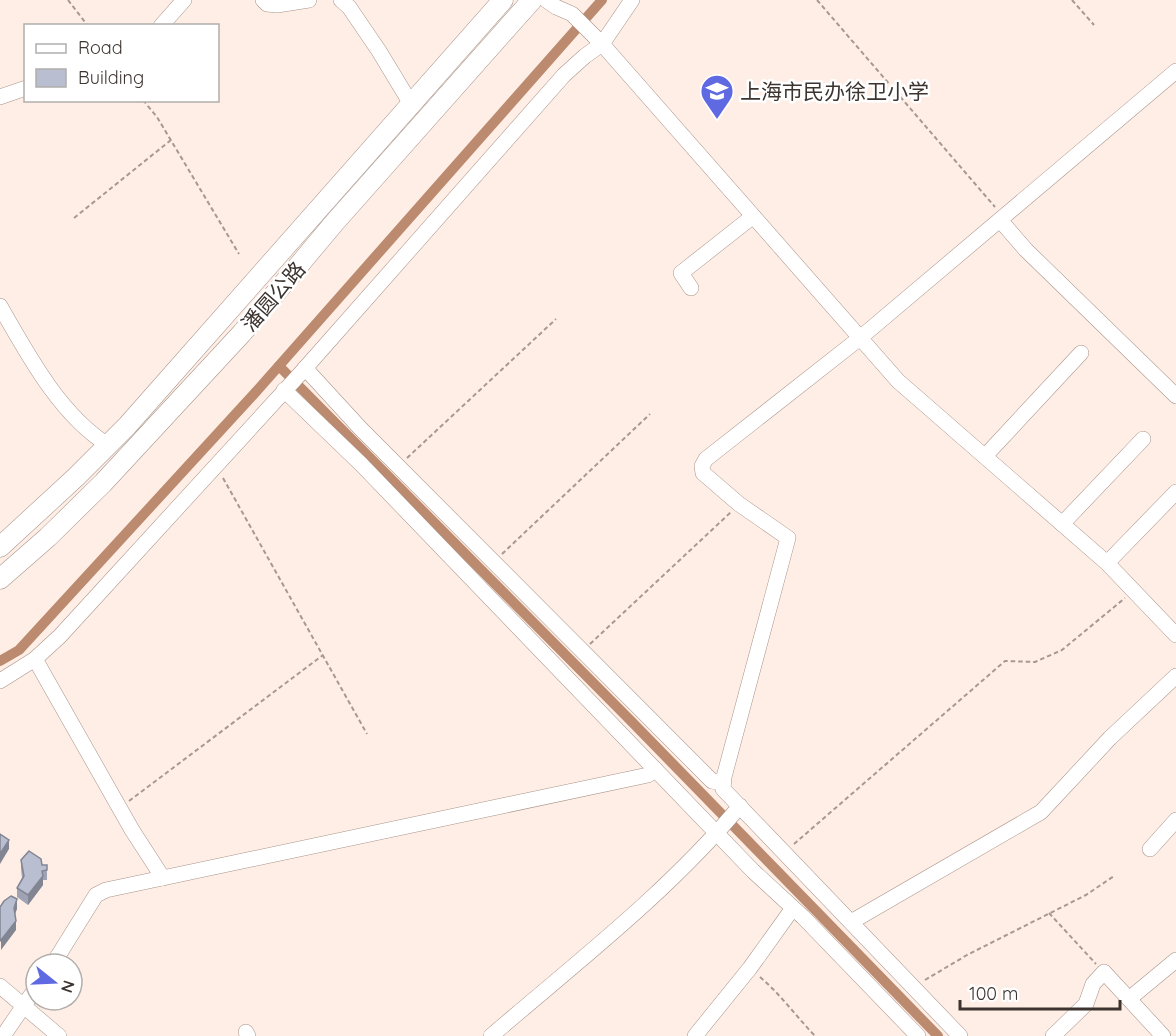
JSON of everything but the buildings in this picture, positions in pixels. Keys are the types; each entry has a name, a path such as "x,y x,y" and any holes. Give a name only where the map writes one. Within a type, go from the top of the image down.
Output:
{"main road":[{"name":"潘圆公路","path":"0,548 108,445 503,0"},
{"name":"潘圆公路","path":"0,579 48,537 103,483 242,333 335,222 532,0"}],"street":[{"path":"163,24 184,0"},
{"path":"263,0 267,4 277,5 309,0"},
{"path":"341,0 349,7 379,51 411,104"},
{"path":"546,0 572,14 599,42 898,381 986,455 1107,563 1173,627"},
{"path":"0,681 34,659 60,636 302,371 564,75 599,42 632,0"},
{"path":"960,1036 784,852 737,808 723,789 788,538 739,504 703,473 702,466 706,459 860,338 1176,71"},
{"path":"0,97 24,89"},
{"path":"691,288 681,273 752,217"},
{"path":"1002,218 1026,250 1176,396"},
{"path":"0,306 24,349 66,408 91,434 108,445"},
{"path":"986,455 1081,353"},
{"path":"302,371 712,781 723,783"},
{"path":"286,388 655,769 918,1036"},
{"path":"1062,524 1143,439"},
{"path":"1107,563 1176,492"},
{"path":"34,659 120,808 164,878"},
{"path":"851,922 1041,812 1110,738 1176,676"},
{"path":"61,952 96,896 106,890 648,775 655,769"},
{"path":"491,1036 656,895 737,808"},
{"path":"1150,849 1176,820"},
{"path":"695,1036 750,968 793,908"},
{"path":"1129,999 1176,960"},
{"path":"1053,1036 1086,1004 1093,984 1104,972 1163,1036"},
{"path":"0,986 24,1006 3,1036"},
{"path":"31,1012 59,1036"}],"path":[{"path":"68,0 86,24"},
{"path":"817,0 1002,218"},
{"path":"1072,0 1094,25"},
{"path":"145,102 157,117 239,254"},
{"path":"74,218 171,140"},
{"path":"399,466 556,319"},
{"path":"494,561 650,414"},
{"path":"216,465 368,734"},
{"path":"583,650 739,504"},
{"path":"784,852 1005,661 1035,662 1062,650 1134,591"},
{"path":"120,808 323,655"},
{"path":"913,987 967,955 1086,895 1114,876"},
{"path":"1049,913 1104,972"},
{"path":"750,968 774,989 814,1036"}],"waterway":[{"path":"0,661 19,650 254,394 602,0"},
{"path":"279,366 634,724 938,1036"}],"place":[{"name":"上海市民办徐卫小学","path":"717,120"}]}
